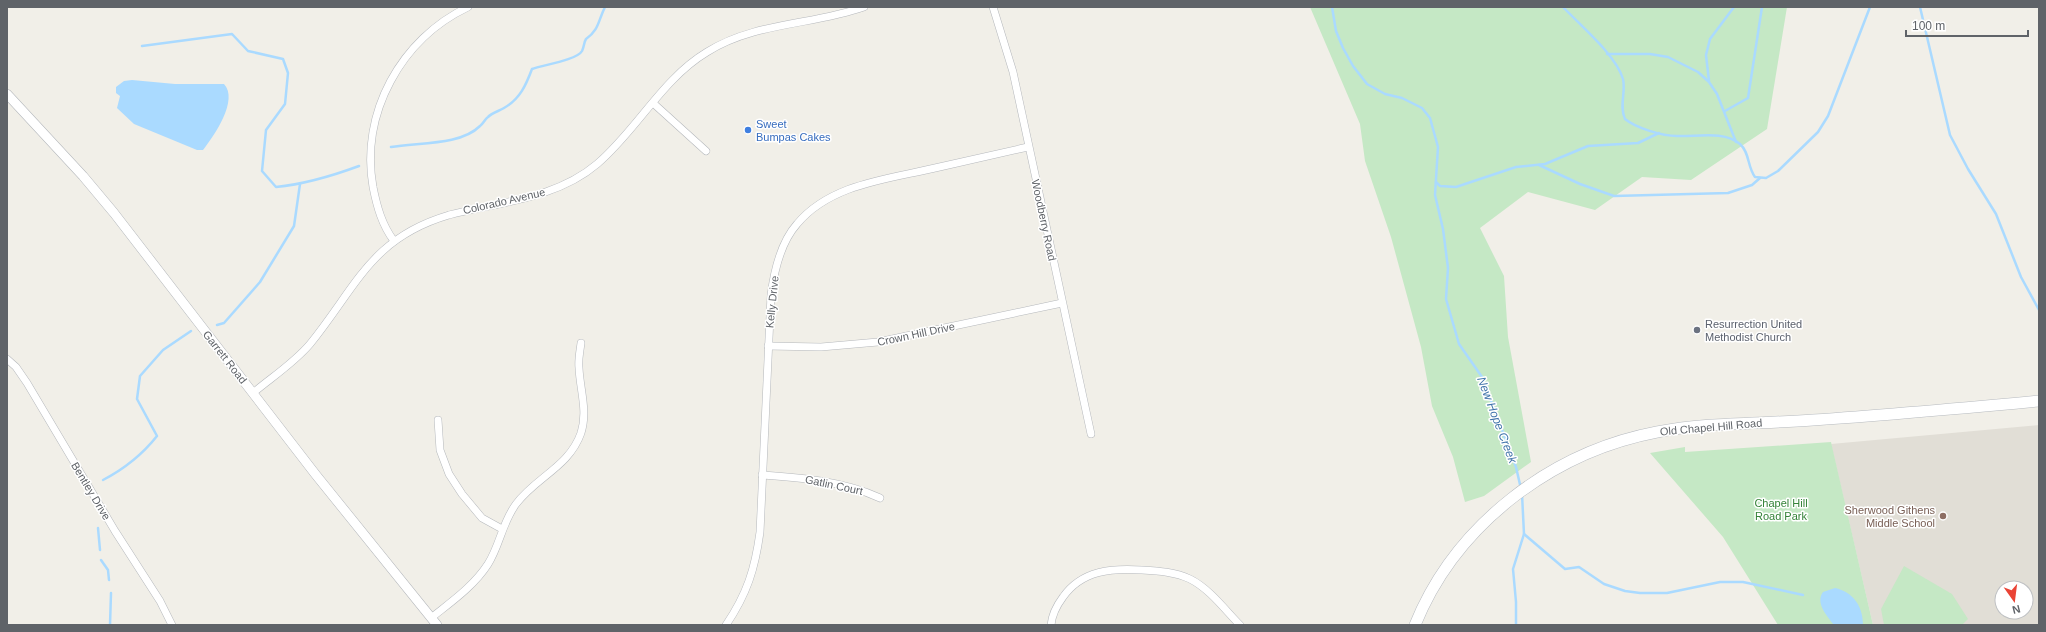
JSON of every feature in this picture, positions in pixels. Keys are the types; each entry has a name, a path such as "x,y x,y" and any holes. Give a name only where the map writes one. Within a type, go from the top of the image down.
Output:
{"main road":[{"name":"Old Chapel Hill Road","path":"1415,625 1432,591 1455,557 1475,532 1497,511 1520,492 1551,471 1583,454 1609,444 1678,428 1892,414 2039,401"}],"street":[{"path":"394,241 383,222 372,179 370,155 378,110 394,73 414,46 436,27 468,7"},
{"name":"Colorado Avenue","path":"253,393 302,353 364,270 394,241 436,219 530,197 566,184 587,171 604,157 685,69 707,52 727,41 759,31 864,7"},
{"name":"Woodberry Road","path":"993,7 1012,72 1091,434"},
{"name":"Garrett Road","path":"7,94 83,176 345,512 434,622"},
{"path":"653,103 706,151"},
{"name":"Kelly Drive","path":"726,625 742,600 750,582 757,556 769,317 774,276 787,240 795,225 806,214 835,194 869,182 1028,147"},
{"name":"Crown Hill Drive","path":"768,346 821,347 878,342 1062,303"},
{"path":"434,622 488,564 502,529 516,504 533,486 559,467 571,452 580,434 584,413 579,367 582,344"},
{"name":"Bentley Drive","path":"7,359 16,367 27,382 115,531 160,601 172,625"},
{"path":"438,420 440,450 448,474 482,518 502,529"},
{"name":"Gatlin Court","path":"762,475 817,480 865,492 880,498"},
{"path":"1051,625 1060,601 1075,584 1095,573 1121,569 1168,572 1190,580 1205,590 1240,625"}],"shaded area":[{"name":"Sherwood Githens Middle School","path":"2039,425 2039,625 1873,625 1831,444"}],"green space":[{"path":"1310,7 1787,7 1767,129 1691,180 1642,177 1595,210 1528,192 1480,228 1504,276 1508,337 1531,462 1484,496 1465,502 1453,457 1432,406 1421,347 1391,237 1365,161 1360,124"},
{"name":"Chapel Hill Road Park","path":"1831,442 1873,625 1778,625 1723,537 1650,453 1685,447 1685,452"},
{"path":"1904,566 1952,594 1968,619 1962,625 1884,625 1881,609"}],"water":[{"path":"132,80 175,84 224,84 228,91 229,99 227,108 213,136 203,150 197,150 134,124 117,108 120,96 116,93 116,87 124,81"},
{"path":"1835,588 1852,596 1856,601 1863,618 1863,625 1834,625 1828,618 1821,605 1821,596 1823,592"}],"waterway":[{"path":"391,147 450,140 472,132 486,119 510,104 518,96 525,86 532,69 567,60 579,54 582,51 586,39 596,29 605,7"},
{"name":"New Hope Creek","path":"1332,7 1336,31 1343,48 1353,66 1367,84 1385,94 1402,98 1422,108 1430,118 1438,147 1435,195 1443,229 1448,268 1446,299 1459,344 1482,377 1516,467 1521,489"},
{"path":"1563,7 1605,50 1619,70 1624,84 1623,114 1625,119 1642,128 1664,135 1710,135 1726,137 1740,144 1743,148 1747,155 1752,173 1755,177 1766,178 1778,171 1818,132 1828,116 1870,7"},
{"path":"1709,81 1706,55 1710,39 1734,7"},
{"path":"1725,111 1748,98 1762,7"},
{"path":"1920,7 1950,135 1968,169 1996,214 2021,277 2039,310"},
{"path":"142,46 232,34 248,51 283,59 288,73 285,104 266,130 262,171 276,187 319,179 359,166"},
{"path":"1607,54 1650,54 1668,57 1698,72 1709,82 1717,94 1736,142"},
{"path":"1436,182 1440,186 1456,187 1516,167 1545,164 1588,146 1638,143 1659,133"},
{"path":"1539,165 1580,184 1614,196 1728,193 1752,185 1760,178"},
{"path":"217,325 224,323 260,282 294,226 300,184"},
{"path":"103,480 132,461 157,436 137,399 140,376 163,350 191,331"},
{"name":"New Hope Creek","path":"1516,625 1516,602 1513,569 1524,534 1522,494"},
{"path":"98,528 100,550"},
{"path":"1524,534 1565,569 1579,567 1604,584 1625,591 1640,593 1667,593 1720,582 1743,582 1803,595"},
{"path":"101,560 108,570 109,580"},
{"path":"110,625 111,593"}],"place":[{"name":"Sweet Bumpas Cakes","path":"748,130"},
{"name":"Resurrection United Methodist Church","path":"1697,330"},
{"name":"Sherwood Githens Middle School","path":"1943,516"}]}
